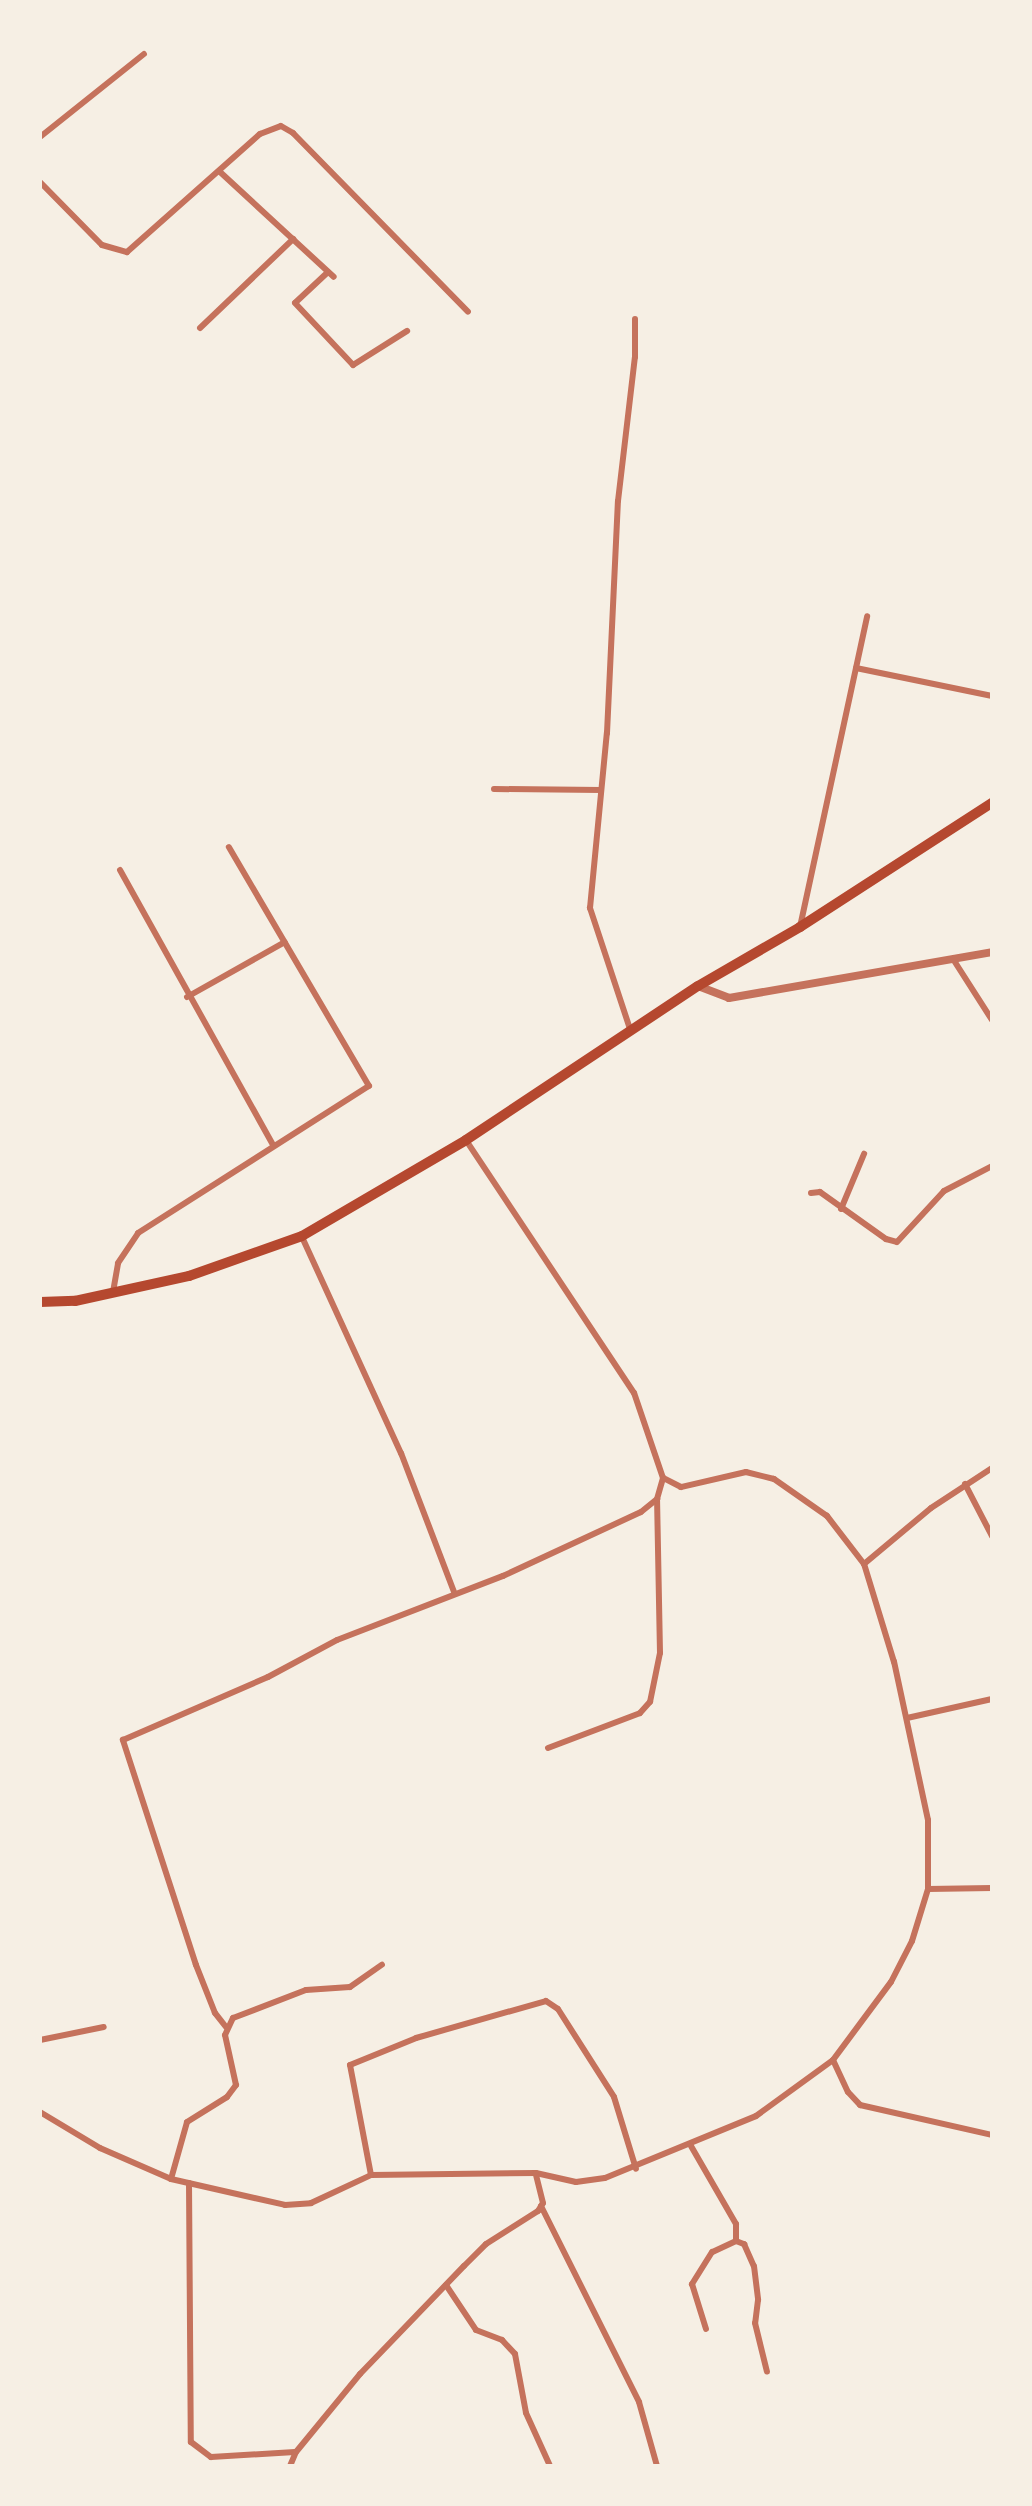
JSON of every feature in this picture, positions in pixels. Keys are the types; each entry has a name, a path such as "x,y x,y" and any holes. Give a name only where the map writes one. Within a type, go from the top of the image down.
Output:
{"main road":[{"path":"40,1302 113,1293 189,1276 302,1236 466,1140 698,986 800,927 992,803"}],"street":[{"path":"40,137 144,54"},
{"path":"40,182 102,245 118,253 127,252 260,134 280,126 468,312"},
{"path":"219,171 331,275 295,303 353,365 407,331"},
{"path":"200,328 293,239"},
{"path":"632,1033 590,908 618,501 636,357 635,319"},
{"path":"800,927 867,616"},
{"path":"856,668 992,696"},
{"path":"494,789 601,790"},
{"path":"113,1293 118,1263 138,1233 369,1086 230,847"},
{"path":"120,870 273,1145"},
{"path":"188,997 285,942"},
{"path":"698,986 729,998 992,952"},
{"path":"954,959 992,1020"},
{"path":"466,1140 634,1393 664,1478 656,1500 660,1652 650,1702 640,1714 548,1748"},
{"path":"840,1209 864,1154"},
{"path":"811,1194 820,1192 840,1209 897,1242 944,1191 992,1166"},
{"path":"302,1236 402,1453 454,1592"},
{"path":"864,1564 965,1484 992,1468"},
{"path":"40,2112 100,2148 171,2179 298,2205 371,2175 536,2173 576,2182 636,2168 756,2116 833,2060 890,1982 912,1941 928,1889 928,1820 906,1718 864,1564 827,1516 774,1479 746,1472 681,1487 664,1478"},
{"path":"965,1484 992,1536"},
{"path":"171,2179 186,2122 226,2098 236,2085 226,2027 215,2013 196,1965 123,1740 454,1592 503,1576 640,1512 656,1500"},
{"path":"906,1718 992,1699"},
{"path":"928,1889 992,1888"},
{"path":"226,2027 233,2018 306,1990 350,1987 382,1966"},
{"path":"371,2175 350,2066 416,2038 546,2001 558,2010 614,2097 636,2168"},
{"path":"40,2040 104,2027"},
{"path":"833,2060 848,2092 860,2105 992,2135"},
{"path":"691,2146 736,2224 736,2240"},
{"path":"536,2173 541,2206 639,2402 658,2466"},
{"path":"189,2183 191,2442 211,2457 296,2452"},
{"path":"290,2466 296,2452 360,2374 486,2244 541,2206"},
{"path":"706,2329 692,2284 694,2276 712,2252 736,2240"},
{"path":"736,2240 744,2244 754,2266 758,2300 755,2323 767,2372"},
{"path":"446,2285 476,2330 502,2340 515,2354 526,2413 550,2466"}]}
